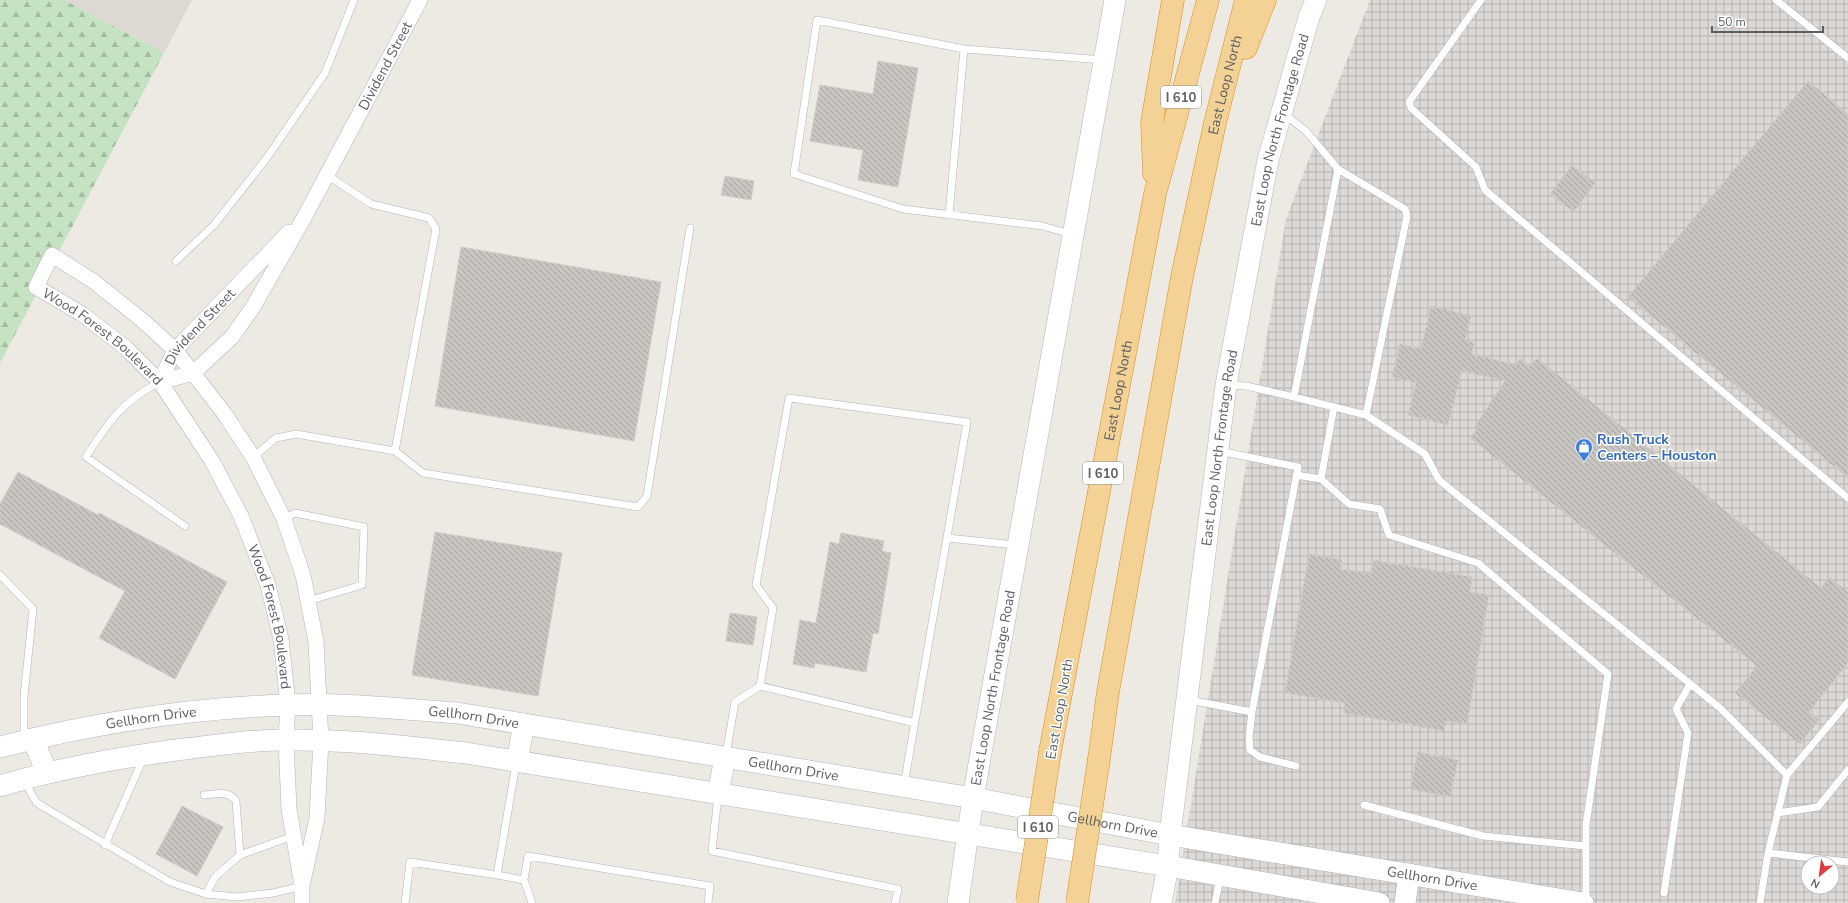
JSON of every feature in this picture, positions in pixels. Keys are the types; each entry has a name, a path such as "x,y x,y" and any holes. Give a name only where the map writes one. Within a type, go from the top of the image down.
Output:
{"highway":[{"path":"1155,194 1152,122 1174,0"},
{"name":"East Loop North","path":"1026,902 1050,752 1155,194 1208,0"},
{"name":"East Loop North","path":"1077,903 1110,685 1182,277 1215,123 1246,0"},
{"path":"1215,123 1265,0"}],"main road":[{"name":"East Loop North Frontage Road","path":"958,903 973,798 1115,0"},
{"name":"East Loop North Frontage Road","path":"1161,903 1168,866 1170,835 1186,700 1226,385 1268,160 1280,112 1309,17 1316,0"},
{"name":"Gellhorn Drive","path":"0,747 118,721 207,710 288,704 385,707 457,714 973,798 1170,835 1585,903"},
{"path":"517,761 524,724"},
{"path":"28,740 46,773"},
{"path":"0,786 46,773 145,754 205,746 286,740 321,740 397,746 466,753 517,761 968,835 1168,866 1379,903"},
{"path":"718,794 725,758"},
{"path":"1405,903 1409,874"}],"street":[{"name":"Dividend Street","path":"160,382 192,373 232,337 253,307 305,216 420,0"},
{"name":"Dividend Street","path":"160,382 175,350 305,216"},
{"name":"Wood Forest Boulevard","path":"302,886 317,818 321,740 318,705 316,642 303,575 284,519 253,456 224,413 175,350 142,320 93,282 52,255 36,287 82,314 126,348 160,382 212,460 241,516 268,585 282,639 288,704 286,740 289,809 302,886 302,903"}],"lane":[{"path":"176,261 214,225 266,159 317,85 325,73 354,0"},
{"path":"1481,0 1409,102 1411,108 1476,167 1485,190 1848,498"},
{"path":"1776,0 1848,58"},
{"path":"1073,234 1042,226 903,209 794,174 817,20 964,49 1104,60"},
{"path":"950,214 964,49"},
{"path":"1280,112 1306,131 1338,169 1405,209 1407,216 1366,414"},
{"path":"1294,397 1338,169"},
{"path":"327,175 371,204 429,218 436,229 395,451"},
{"path":"253,456 276,438 296,434 395,451 423,473 638,507 648,496 690,228"},
{"path":"160,382 139,393 116,413 86,457 185,526"},
{"path":"1226,385 1246,386 1366,414 1425,454 1439,480 1720,708 1786,775"},
{"path":"760,686 773,608 756,585 789,398 968,422 904,787"},
{"path":"1321,479 1334,407"},
{"path":"1217,450 1298,467 1248,737 1250,750 1260,757 1296,766"},
{"path":"1296,475 1321,479 1349,504 1380,509 1389,534 1478,563 1608,674 1586,825 1588,871 1585,903"},
{"path":"284,519 295,512 364,527 362,585 308,601"},
{"path":"947,538 1018,545"},
{"path":"0,575 33,610 24,696 28,740"},
{"path":"1664,892 1688,733 1676,709 1690,684"},
{"path":"725,758 735,702 760,686 915,724"},
{"path":"1186,700 1252,712"},
{"path":"1760,903 1768,853 1786,775 1848,702"},
{"path":"105,844 145,754"},
{"path":"497,875 517,761"},
{"path":"1777,813 1818,807 1848,770"},
{"path":"23,779 36,803 170,882 206,894 237,897 273,893 302,886"},
{"path":"204,795 227,793 233,796 236,801 240,855"},
{"path":"718,794 712,851 898,889 895,903"},
{"path":"1364,805 1483,836 1586,846"},
{"path":"206,894 215,877 240,855 294,836"},
{"path":"1768,853 1848,862"},
{"path":"532,903 524,880 528,856 710,886 708,903"},
{"path":"405,903 410,862 524,880"},
{"path":"1215,903 1220,876"}],"shaded area":[{"path":"64,0 192,0 164,53"},
{"path":"1370,0 1848,0 1848,903 1175,903 1286,219"}],"green space":[{"path":"0,0 64,0 164,53 0,363"}],"building":[{"path":"878,61 918,68 898,187 858,180 863,150 810,141 820,85 873,94"},
{"path":"1808,81 1848,114 1848,478 1628,297"},
{"path":"1572,165 1595,183 1574,212 1550,194"},
{"path":"725,176 754,181 751,200 721,195"},
{"path":"461,247 661,282 634,441 435,406"},
{"path":"1431,306 1471,316 1465,340 1474,343 1472,354 1516,365 1520,358 1530,366 1537,358 1821,588 1829,577 1848,592 1848,663 1809,712 1819,720 1800,744 1735,693 1757,666 1470,438 1478,428 1475,426 1505,381 1462,371 1448,425 1408,415 1416,383 1392,377 1400,344 1421,349"},
{"path":"18,472 98,515 99,513 227,582 175,679 99,638 125,591 0,524 0,504"},
{"path":"435,532 562,553 538,696 412,675"},
{"path":"841,533 884,541 882,551 891,553 878,634 873,633 866,672 815,663 814,668 793,664 800,620 816,623 830,542 839,544"},
{"path":"1309,554 1342,560 1341,569 1371,574 1373,560 1472,577 1470,592 1489,595 1467,724 1446,721 1444,731 1343,713 1345,703 1285,693"},
{"path":"730,613 757,617 753,645 726,641"},
{"path":"1418,752 1458,760 1450,797 1410,789"},
{"path":"182,806 223,827 197,876 156,854"}],"place":[{"name":"Rush Truck Centers – Houston","path":"1584,462"}]}
